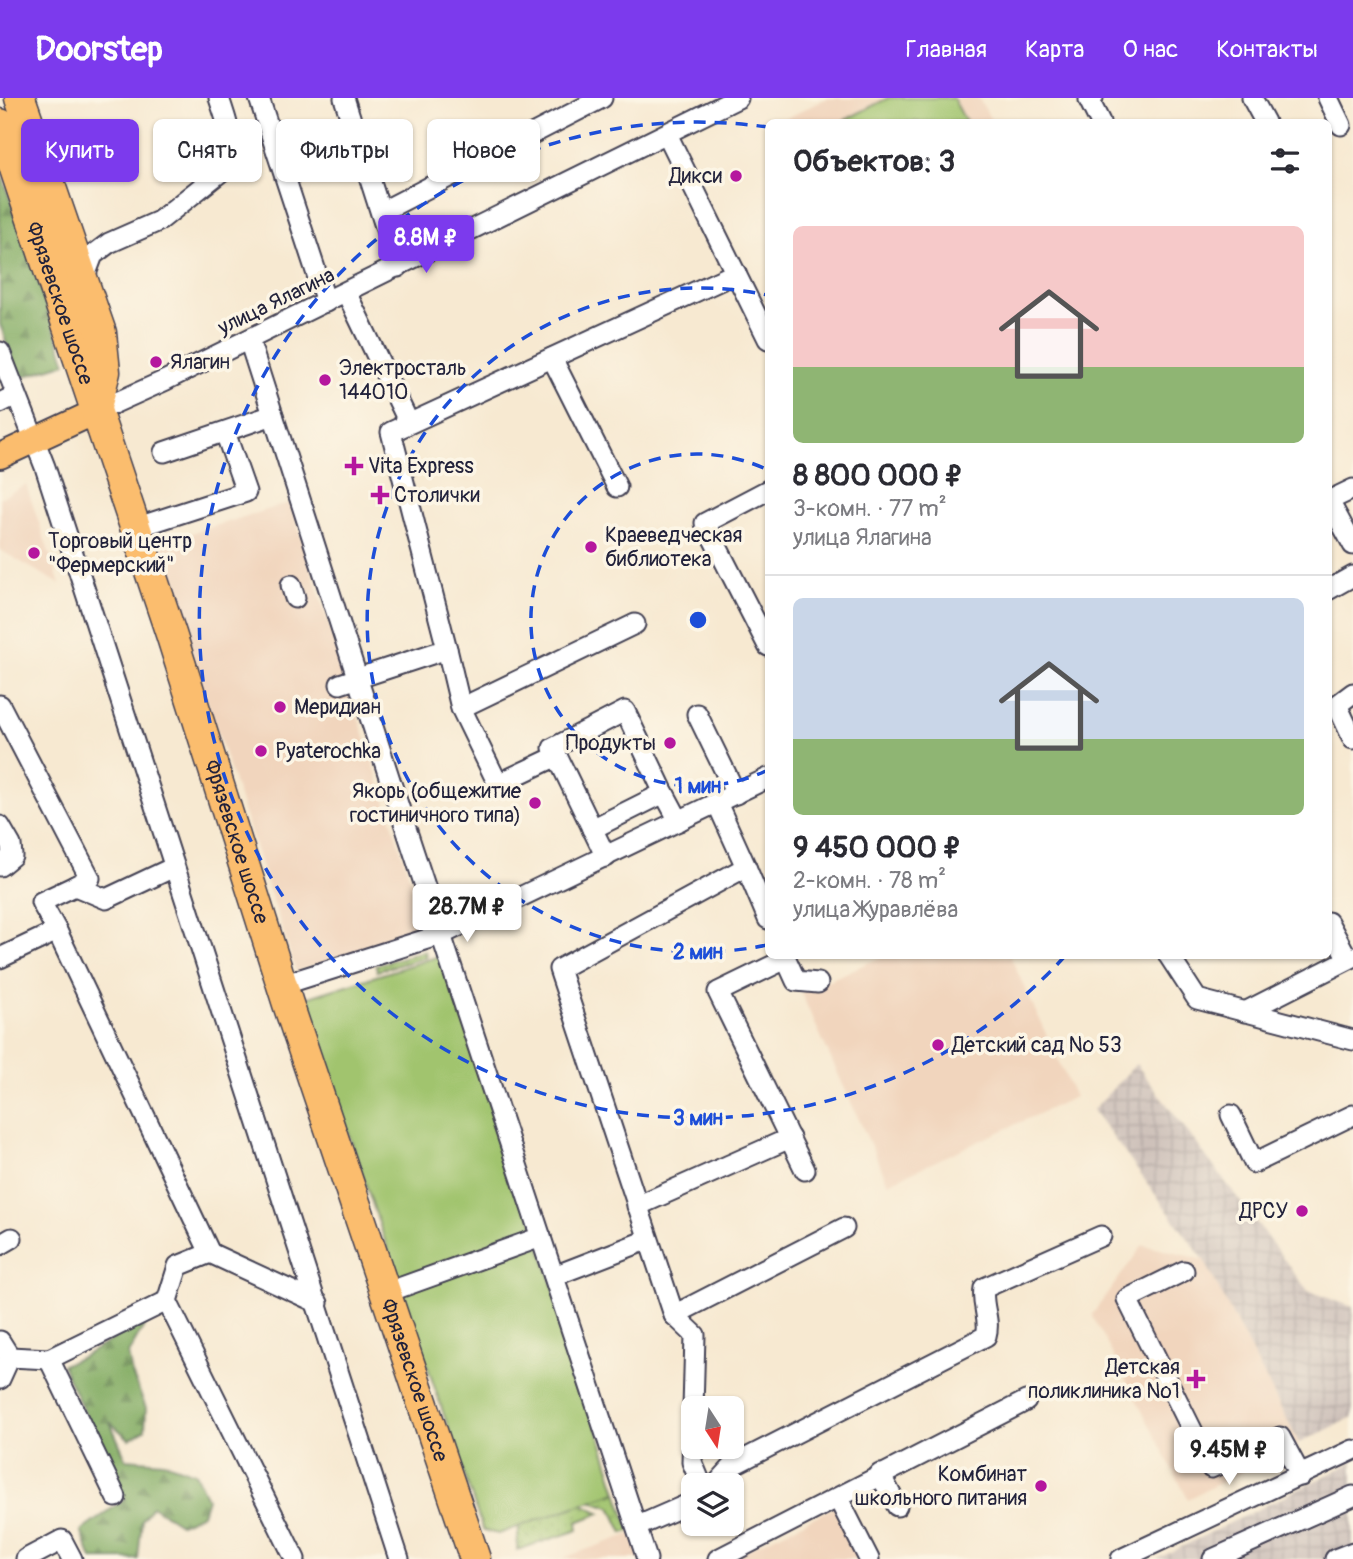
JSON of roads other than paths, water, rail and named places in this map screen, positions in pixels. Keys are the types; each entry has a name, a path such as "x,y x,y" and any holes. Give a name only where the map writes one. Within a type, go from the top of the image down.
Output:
{"highway":[{"path":"20,98 101,333 105,372 95,412"},
{"name":"Фрязевское шоссе","path":"0,124 135,528 282,985 475,1559"}],"main road":[{"path":"0,456 95,412"}],"street":[{"path":"84,279 93,255 109,243 159,221 223,170 230,159 232,148 219,98"},
{"path":"259,98 326,302"},
{"path":"344,98 398,267"},
{"path":"381,212 602,98"},
{"name":"улица Ялагина","path":"95,412 249,340 738,98"},
{"path":"1252,98 1263,119"},
{"path":"1328,98 1342,125"},
{"path":"1090,99 1099,119"},
{"path":"667,134 765,333"},
{"path":"64,223 83,237 109,243"},
{"path":"557,756 498,784 461,708 391,432 736,273"},
{"path":"346,292 409,423"},
{"path":"249,340 349,682 443,934 648,1559"},
{"path":"0,352 8,399 34,439 318,1303 399,1559"},
{"path":"552,358 617,487"},
{"path":"164,452 273,415"},
{"path":"135,528 246,492 225,432"},
{"path":"1332,500 1353,489"},
{"path":"765,492 705,523 765,640"},
{"path":"1332,506 1353,545"},
{"path":"1332,588 1353,576"},
{"path":"461,708 635,624"},
{"path":"349,682 447,649"},
{"path":"1353,694 1337,705 1353,739"},
{"path":"0,705 90,878 41,902 210,1253 318,1303"},
{"path":"606,857 553,748 625,711 679,821"},
{"path":"697,715 736,794"},
{"path":"282,985 443,934 765,780"},
{"path":"592,829 664,793"},
{"path":"717,803 765,912"},
{"path":"0,826 11,845 12,856 0,866"},
{"path":"75,886 106,899 174,867"},
{"path":"694,1396 695,1335 674,1315 559,969 746,867"},
{"path":"1245,1012 1350,958 1332,929"},
{"path":"0,958 57,931"},
{"path":"783,959 718,992 805,1170"},
{"path":"785,959 796,981 818,983"},
{"path":"1171,959 1197,999 1353,1040"},
{"path":"1231,1115 1254,1163 1353,1115"},
{"path":"637,1206 790,1138"},
{"path":"674,1315 844,1228"},
{"path":"726,1473 734,1464 986,1336 990,1324 982,1302 984,1288 1101,1236"},
{"path":"385,1293 541,1237"},
{"path":"554,1276 648,1240"},
{"path":"210,1253 178,1266 167,1301 289,1557"},
{"path":"1184,1271 1127,1299 1211,1468 1280,1437 1301,1476"},
{"path":"0,1379 5,1350 49,1359 167,1301"},
{"path":"49,1359 116,1497"},
{"path":"718,1559 1026,1401"},
{"path":"1121,1559 1353,1450"},
{"path":"880,1475 897,1506"},
{"path":"1213,1559 1353,1496"},
{"path":"838,1498 869,1559"},
{"path":"638,1526 681,1507"},
{"path":"26,1559 62,1540 72,1559"},
{"path":"1335,1559 1353,1552"}],"place":[{"name":"Дикси","path":"736,176"},
{"name":"Ялагин","path":"156,362"},
{"name":"Электросталь 144010","path":"325,380"},
{"name":"Vita Express","path":"354,466"},
{"name":"Столички","path":"380,495"},
{"name":"Краеведческая библиотека","path":"591,547"},
{"name":"Торговый центр \"Фермерский\"","path":"34,553"},
{"name":"Меридиан","path":"280,707"},
{"name":"Продукты","path":"670,743"},
{"name":"Pyaterochka","path":"261,751"},
{"name":"Якорь (общежитие гостиничного типа)","path":"535,803"},
{"name":"Детский сад № 53","path":"938,1045"},
{"name":"ДРСУ","path":"1302,1211"},
{"name":"Детская поликлиника №1","path":"1196,1379"},
{"name":"Комбинат школьного питания","path":"1041,1486"}]}
